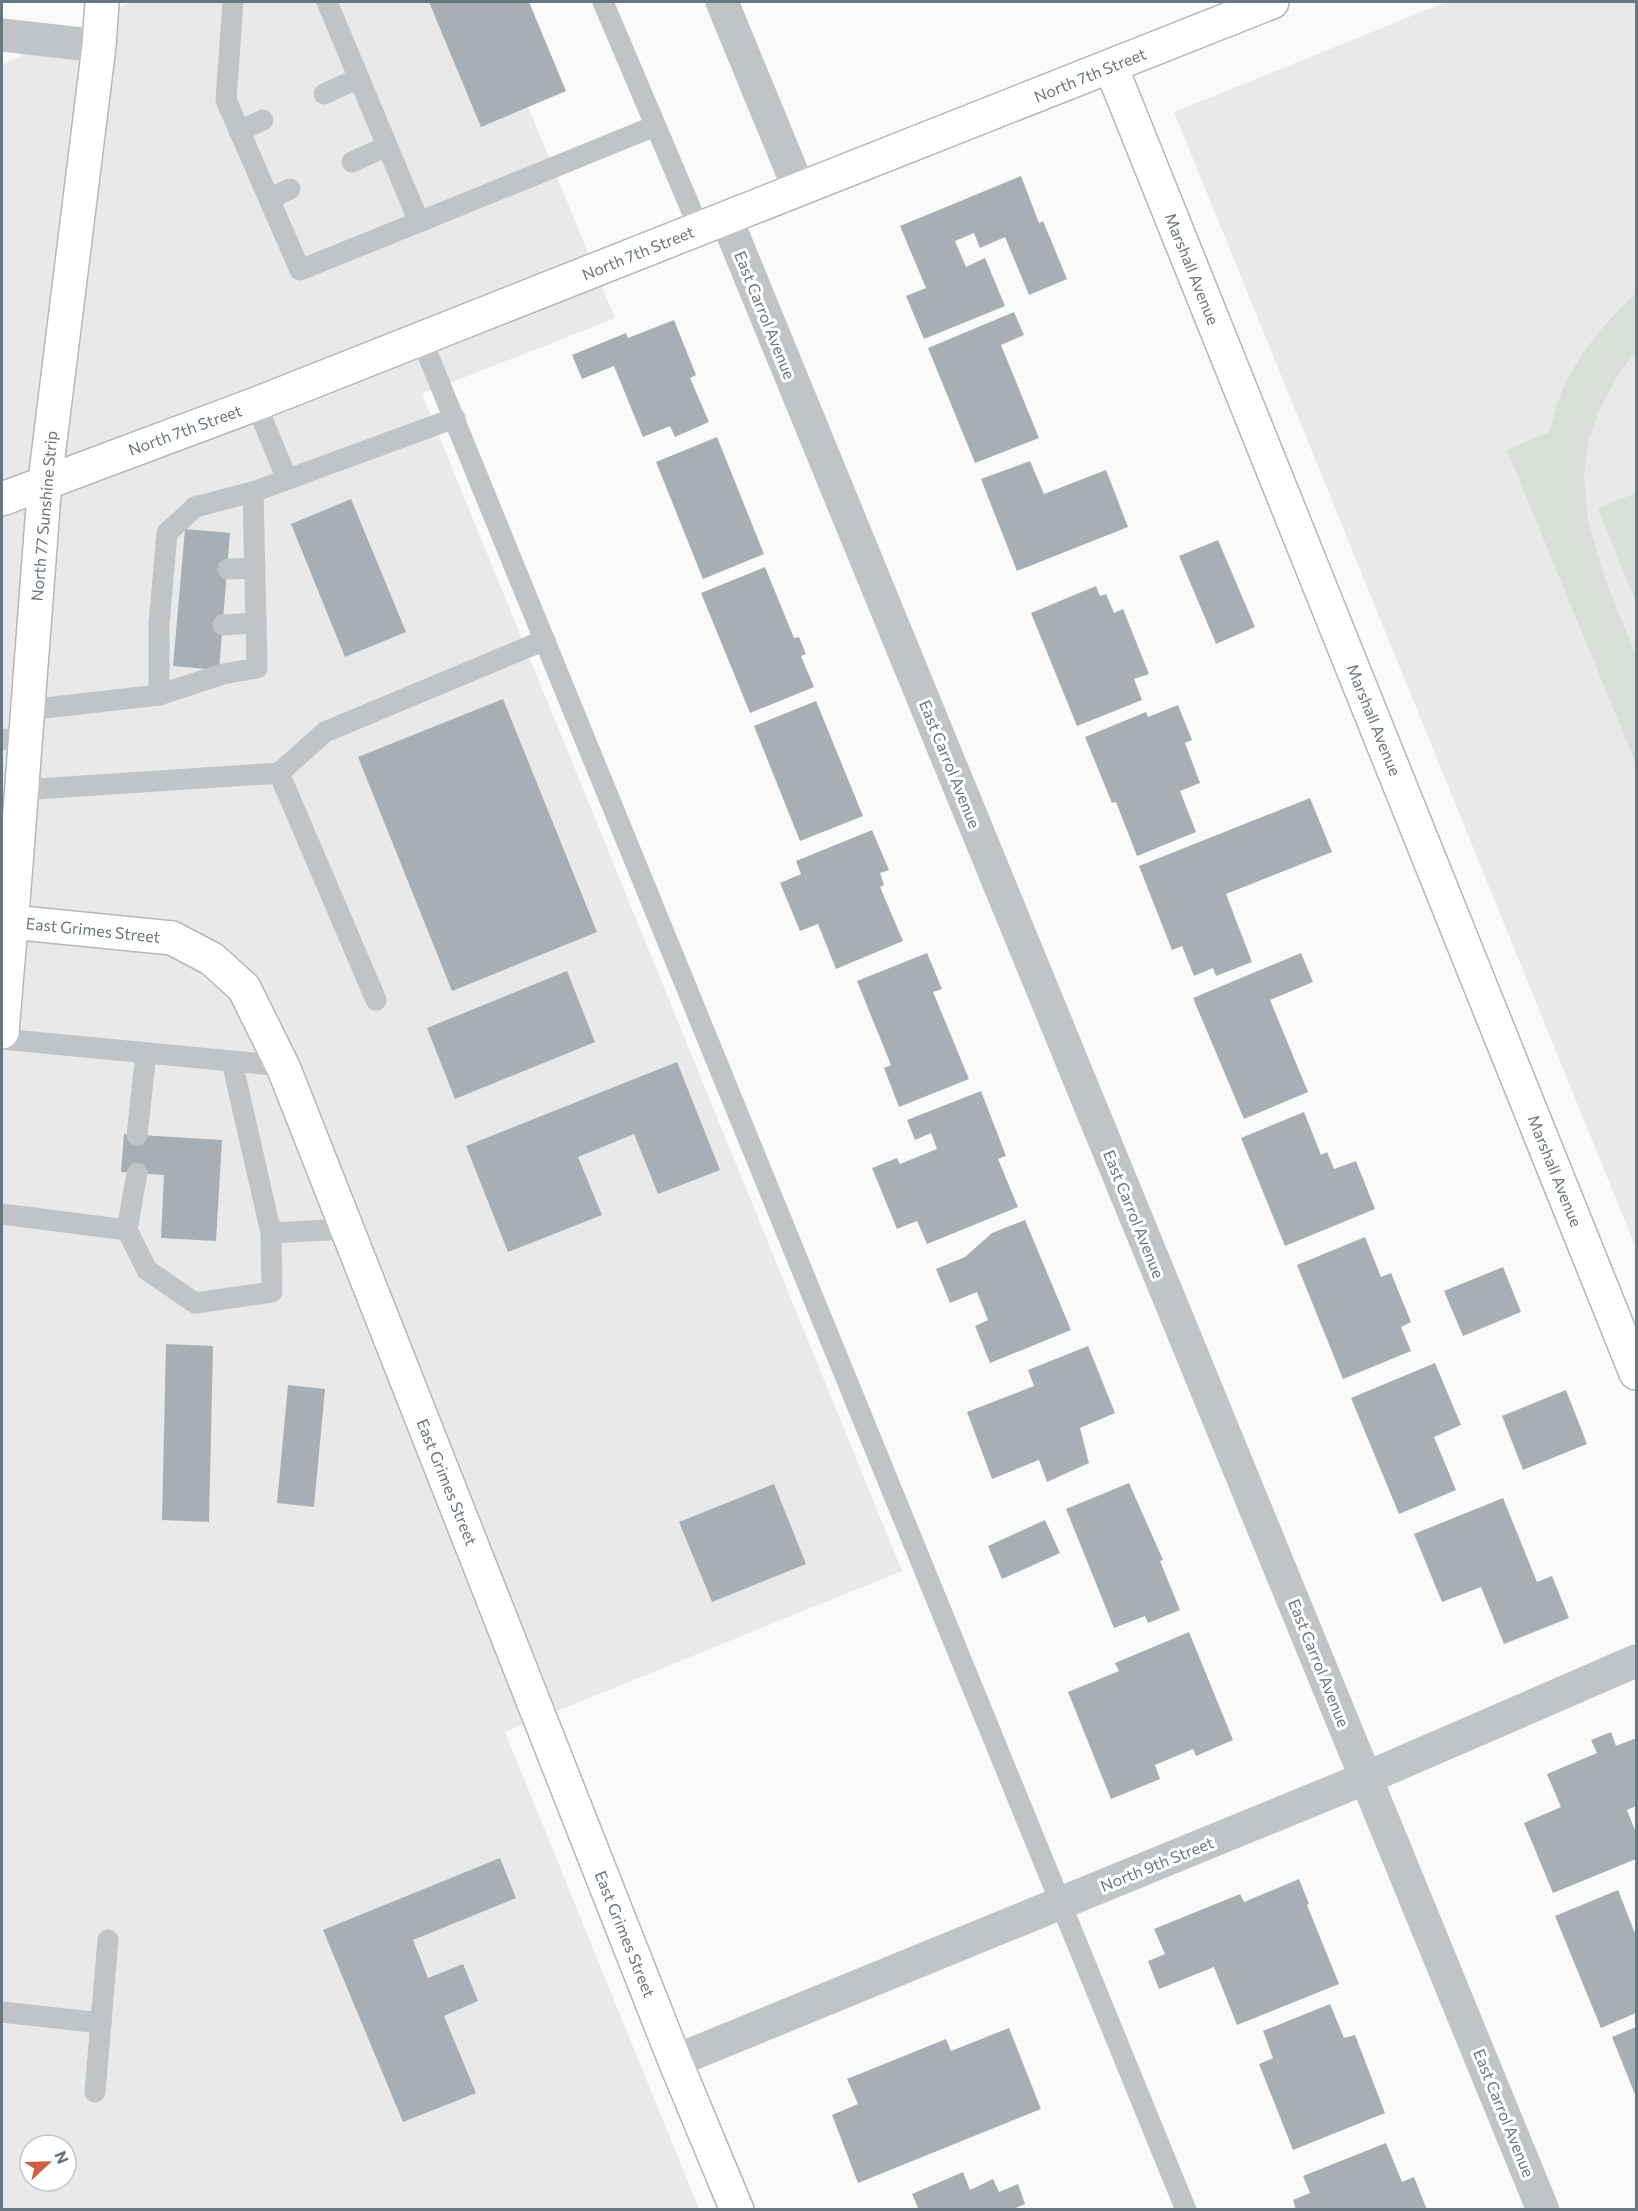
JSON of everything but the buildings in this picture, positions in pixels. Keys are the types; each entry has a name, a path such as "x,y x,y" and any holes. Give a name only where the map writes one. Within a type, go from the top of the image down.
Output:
{"street":[{"name":"North 77 Sunshine Strip","path":"2,1032 11,922 8,876 21,790 18,730 45,481 99,46 102,2"},
{"path":"722,2 799,189"},
{"name":"North 7th Street","path":"2,499 256,404 1272,2"},
{"path":"2,35 99,46"},
{"name":"Marshall Avenue","path":"1111,67 1636,1373"},
{"name":"East Carrol Avenue","path":"712,223 1366,1778 1543,2210"},
{"name":"East Grimes Street","path":"11,922 172,938 212,959 244,988 283,1066 675,2061 737,2210"},
{"name":"North 9th Street","path":"675,2061 1366,1778 1636,1661"}],"lane":[{"path":"233,2 226,100 300,270 655,126"},
{"path":"327,2 419,222"},
{"path":"603,2 655,126 712,223"},
{"path":"324,94 359,78"},
{"path":"239,131 262,120"},
{"path":"352,162 387,146"},
{"path":"268,199 290,189"},
{"path":"421,338 1186,2210"},
{"path":"256,404 287,479"},
{"path":"159,696 173,570 167,533 195,507 253,492 455,418"},
{"path":"18,730 159,696 223,674 257,668 253,492"},
{"path":"228,568 255,568"},
{"path":"223,625 256,623"},
{"path":"21,790 279,773 325,732 545,640"},
{"path":"279,773 376,1000"},
{"path":"2,1039 283,1066"},
{"path":"137,1135 146,1053"},
{"path":"137,1173 127,1230 147,1270 195,1303 272,1292 271,1233 232,1062"},
{"path":"2,1214 127,1230"},
{"path":"271,1233 347,1229"},
{"path":"95,2092 108,1940"},
{"path":"2,2012 101,2023"}],"shaded area":[{"path":"130,2 485,2 615,318 422,394 902,1571 505,1732 699,2209 2,2209 2,65"},
{"path":"1446,2 1636,2 1636,1248 1174,112"},
{"path":"1636,293 1636,351 1616,378 1598,413 1588,444 1584,476 1588,522 1605,579 1636,656 1636,764 1507,450 1549,432 1572,371 1606,325"},
{"path":"1636,493 1636,603 1598,508"}]}
